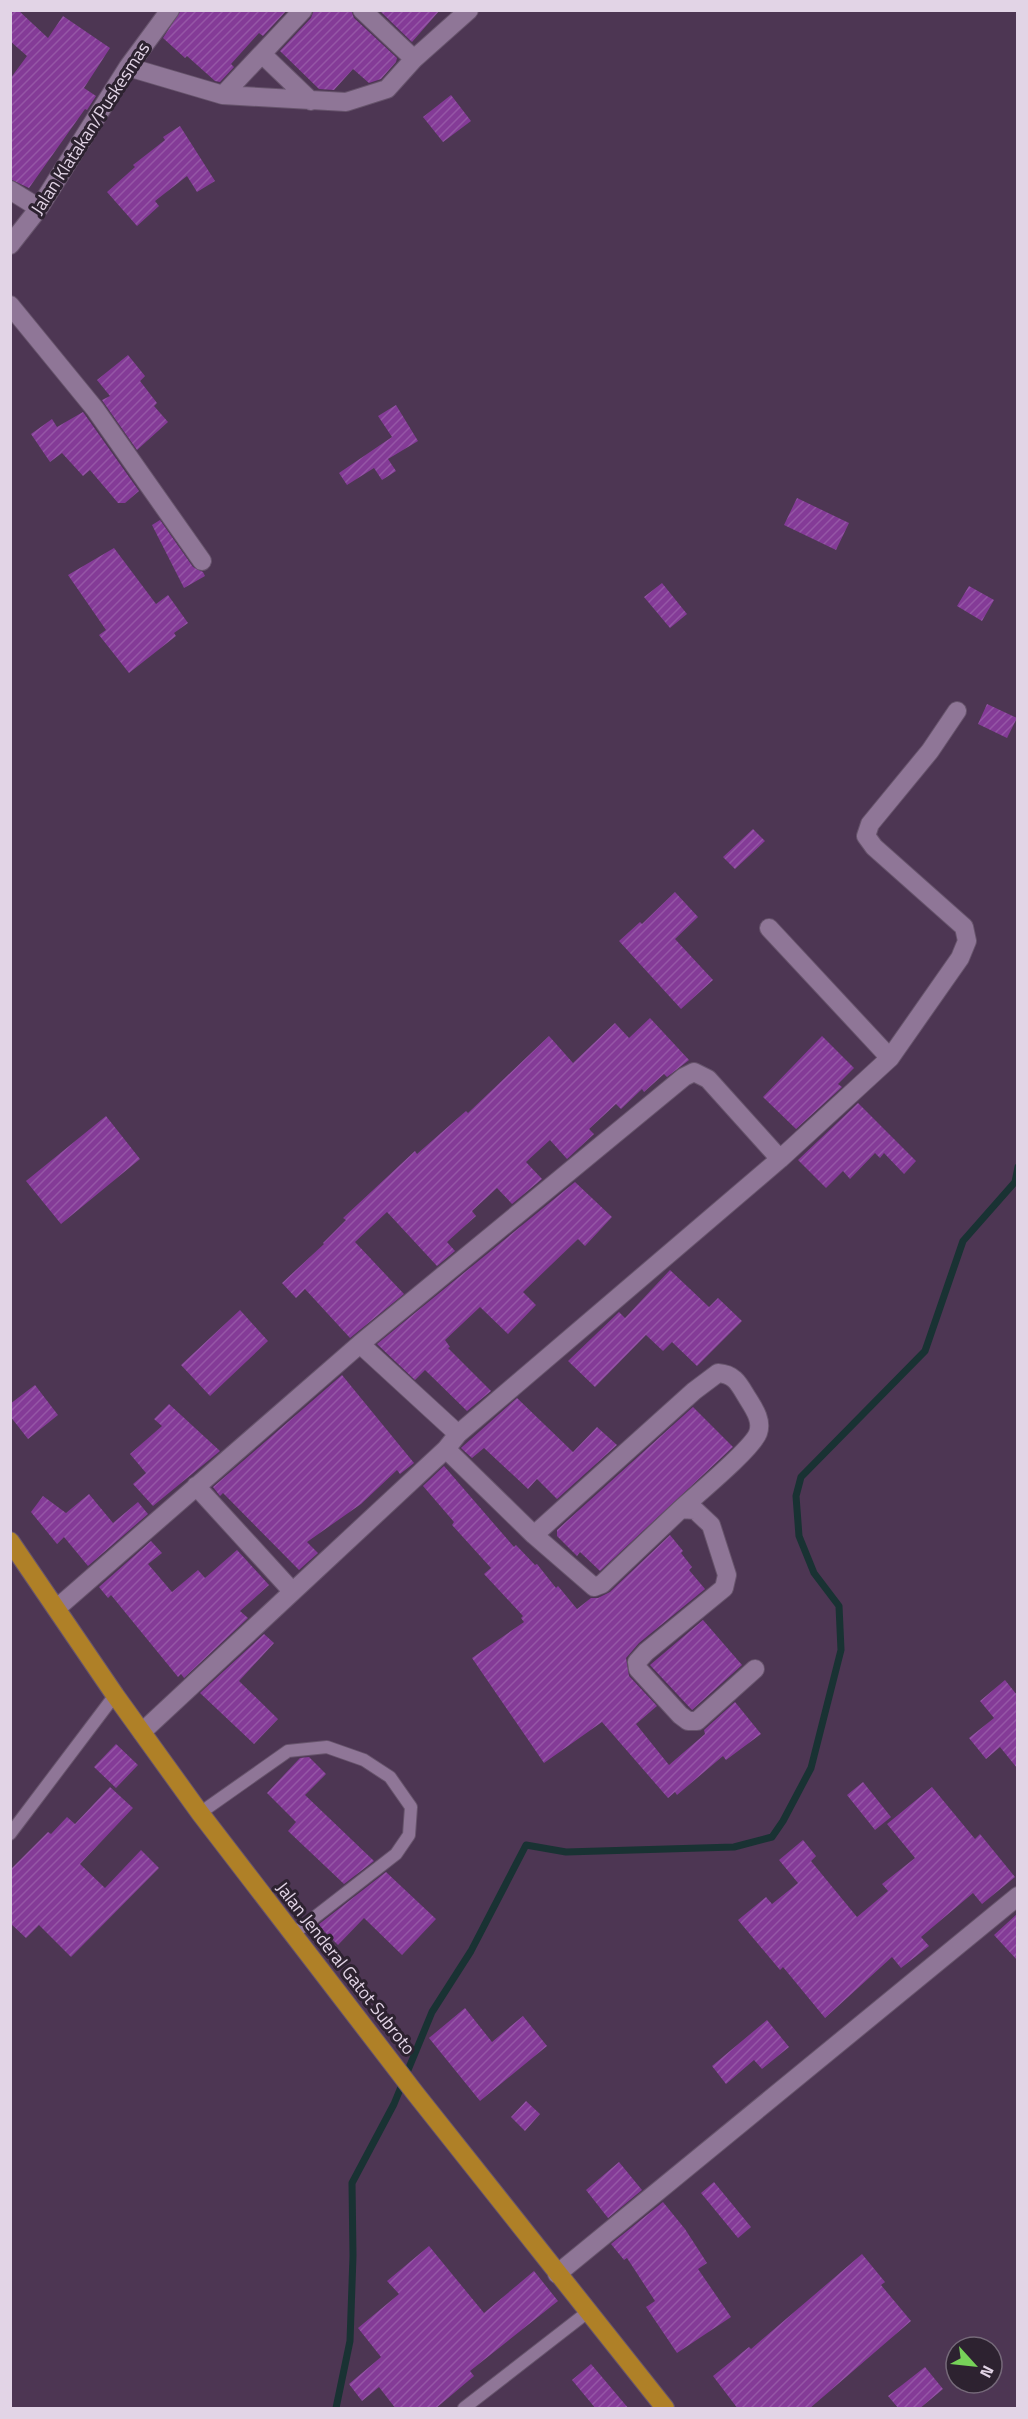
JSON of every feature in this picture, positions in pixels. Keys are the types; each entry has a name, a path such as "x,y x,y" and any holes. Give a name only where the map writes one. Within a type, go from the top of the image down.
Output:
{"highway":[{"name":"Jalan Jenderal Gatot Subroto","path":"10,1541 115,1695 200,1813 415,2093 557,2274 589,2310 665,2409"}],"street":[{"name":"Jalan Klatakan/Puskesmas","path":"10,245 39,208 128,67 170,10"},
{"path":"222,95 303,10"},
{"path":"362,10 414,59"},
{"path":"128,67 222,95 346,102 387,89 414,59 469,10"},
{"path":"262,54 311,101"},
{"path":"10,190 39,208"},
{"path":"10,305 95,409 202,561"},
{"path":"142,1732 446,1449 458,1434 780,1159 890,1058 960,958 967,941 964,927 874,847 866,836 870,824 930,751 957,711"},
{"path":"769,928 890,1058"},
{"path":"57,1608 360,1344 684,1077 693,1072 708,1079 780,1159"},
{"path":"360,1344 458,1434"},
{"path":"446,1449 534,1535 594,1587 602,1584 749,1446 758,1432 759,1417 737,1380 727,1373 718,1373 694,1391 534,1535"},
{"path":"196,1486 292,1591"},
{"path":"681,1509 696,1510 711,1525 727,1575 724,1588 646,1652 637,1662 638,1669 680,1715 688,1720 697,1721 755,1669"},
{"path":"557,2274 1017,1896"}],"lane":[{"path":"10,1834 115,1695"},
{"path":"200,1813 288,1751 327,1747 364,1760 390,1777 411,1807 409,1836 396,1854 293,1934"},
{"path":"464,2409 589,2310"}],"building":[{"path":"10,10 18,10 48,38 63,16 110,48 84,88 96,96 29,188 10,179 10,79 27,56 10,41"},
{"path":"181,10 287,10 263,36 259,33 231,64 234,67 220,82 215,81 187,56 185,58 163,38"},
{"path":"314,10 351,10 354,18 397,58 396,62 381,79 369,83 353,69 334,90 319,89 280,51 311,18"},
{"path":"379,10 440,10 412,42"},
{"path":"451,95 471,121 443,142 423,117"},
{"path":"180,126 215,181 197,192 187,176 155,201 159,206 137,226 107,192 135,167 133,165 165,140 163,137"},
{"path":"128,355 145,376 140,381 157,403 154,406 168,422 137,450 102,400 110,396 97,380"},
{"path":"396,405 418,441 388,459 396,471 382,480 374,468 347,485 339,473 392,437 378,416"},
{"path":"83,412 139,491 125,503 118,503 90,470 83,476 62,453 50,462 31,434 52,419 57,427"},
{"path":"797,498 849,523 836,550 784,525"},
{"path":"160,520 193,567 203,572 205,576 184,588 152,525"},
{"path":"114,548 156,604 168,595 188,623 174,633 176,636 129,673 99,635 106,630 68,575"},
{"path":"662,583 687,614 670,628 644,597"},
{"path":"969,586 994,600 982,621 957,606"},
{"path":"987,704 1017,718 1007,738 978,724"},
{"path":"753,829 765,841 735,869 723,857"},
{"path":"675,892 698,917 675,939 713,980 681,1009 619,941 640,922 642,924"},
{"path":"650,1018 689,1060 667,1077 664,1074 644,1092 642,1089 621,1109 616,1104 589,1129 594,1134 567,1159 550,1140 526,1162 542,1179 512,1204 497,1188 472,1211 476,1216 447,1242 455,1251 437,1266 387,1212 355,1242 404,1294 350,1338 305,1289 296,1298 282,1283 324,1244 346,1220 343,1218 415,1151 417,1154 466,1111 468,1113 549,1036 573,1063 615,1023 629,1038"},
{"path":"822,1036 854,1068 838,1084 842,1087 796,1129 763,1097"},
{"path":"858,1103 916,1161 904,1174 884,1153 880,1158 875,1153 850,1179 843,1171 826,1188 798,1160"},
{"path":"106,1116 140,1159 61,1224 26,1181"},
{"path":"575,1182 612,1217 585,1246 578,1239 523,1292 536,1305 508,1334 480,1307 445,1340 450,1347 448,1348 491,1391 467,1411 425,1370 415,1380 377,1344"},
{"path":"670,1270 709,1307 718,1298 742,1321 697,1366 672,1342 663,1351 646,1335 595,1387 568,1361 619,1312 625,1318"},
{"path":"240,1310 268,1341 210,1396 181,1365"},
{"path":"342,1375 414,1463 400,1474 397,1470 361,1504 307,1542 318,1553 299,1570 223,1493 220,1496 213,1487"},
{"path":"35,1385 58,1415 28,1439 10,1416 10,1404"},
{"path":"517,1398 573,1452 597,1427 617,1445 557,1499 537,1479 528,1489 484,1448 472,1458 461,1448"},
{"path":"169,1404 220,1451 153,1506 133,1484 146,1473 130,1454 162,1426 154,1419"},
{"path":"693,1407 733,1447 600,1571 580,1552 577,1556 557,1536 557,1530"},
{"path":"444,1466 514,1547 516,1545 535,1565 537,1564 577,1609 591,1598 598,1598 610,1592 670,1535 692,1567 689,1570 705,1589 639,1643 626,1658 629,1676 657,1706 636,1724 669,1765 705,1734 704,1730 735,1702 761,1734 726,1760 723,1756 677,1795 675,1792 668,1798 602,1722 544,1763 472,1658 524,1622 521,1618 523,1616 484,1574 491,1568 452,1525 454,1522 423,1486"},
{"path":"89,1494 113,1523 138,1502 148,1514 88,1566 64,1537 57,1544 31,1512 43,1496 66,1513"},
{"path":"151,1541 162,1553 148,1564 172,1592 198,1570 205,1578 237,1550 269,1585 240,1611 248,1618 184,1678 181,1674 178,1677 111,1595 108,1598 99,1587"},
{"path":"703,1620 742,1665 692,1710 650,1665"},
{"path":"264,1634 274,1643 239,1681 278,1719 254,1744 200,1693"},
{"path":"1005,1680 1017,1695 1017,1768 1000,1747 986,1759 969,1738 994,1718 980,1701"},
{"path":"116,1744 138,1765 116,1788 94,1767"},
{"path":"309,1757 326,1774 305,1795 374,1861 344,1884 288,1831 296,1822 267,1793 300,1758"},
{"path":"863,1782 891,1817 875,1830 847,1795"},
{"path":"110,1787 133,1808 80,1864 105,1888 141,1850 159,1868 71,1957 39,1925 26,1938 10,1923 10,1870 48,1832 51,1834 67,1817 75,1824"},
{"path":"932,1787 975,1839 980,1834 1015,1877 982,1904 973,1893 921,1937 929,1946 901,1968 892,1957 825,2018 783,1967 780,1970 738,1920 766,1897 772,1904 798,1883 779,1860 803,1840 816,1856 811,1861 857,1917 888,1891 882,1884 915,1858 887,1824"},
{"path":"386,1872 436,1919 402,1955 364,1918 338,1945 318,1925"},
{"path":"1017,1914 1017,1960 994,1935"},
{"path":"465,2008 492,2042 523,2016 547,2046 480,2101 429,2038"},
{"path":"767,2020 789,2047 762,2069 754,2060 726,2084 712,2066"},
{"path":"526,2101 540,2114 525,2131 511,2117"},
{"path":"619,2162 642,2190 608,2218 586,2190"},
{"path":"714,2182 751,2227 738,2238 701,2193"},
{"path":"663,2202 685,2229 707,2263 698,2269 731,2317 677,2353 646,2307 655,2301 627,2258 624,2260 611,2244"},
{"path":"429,2246 484,2313 534,2271 558,2301 470,2371 474,2376 435,2409 396,2409 379,2387 362,2401 349,2384 381,2357 358,2328 399,2294 387,2281"},
{"path":"862,2254 885,2282 881,2285 911,2321 809,2409 738,2409 713,2376 749,2347 751,2349"},
{"path":"591,2364 629,2409 596,2409 572,2380"},
{"path":"925,2367 943,2389 919,2409 899,2409 888,2396"}],"waterway":[{"path":"336,2408 350,2341 353,2256 352,2183 394,2104 432,2012 471,1951 526,1845 566,1852 734,1847 772,1837 783,1821 811,1768 841,1650 839,1606 814,1573 799,1536 796,1496 801,1477 925,1351 963,1241 1015,1182 1018,1167"}]}
